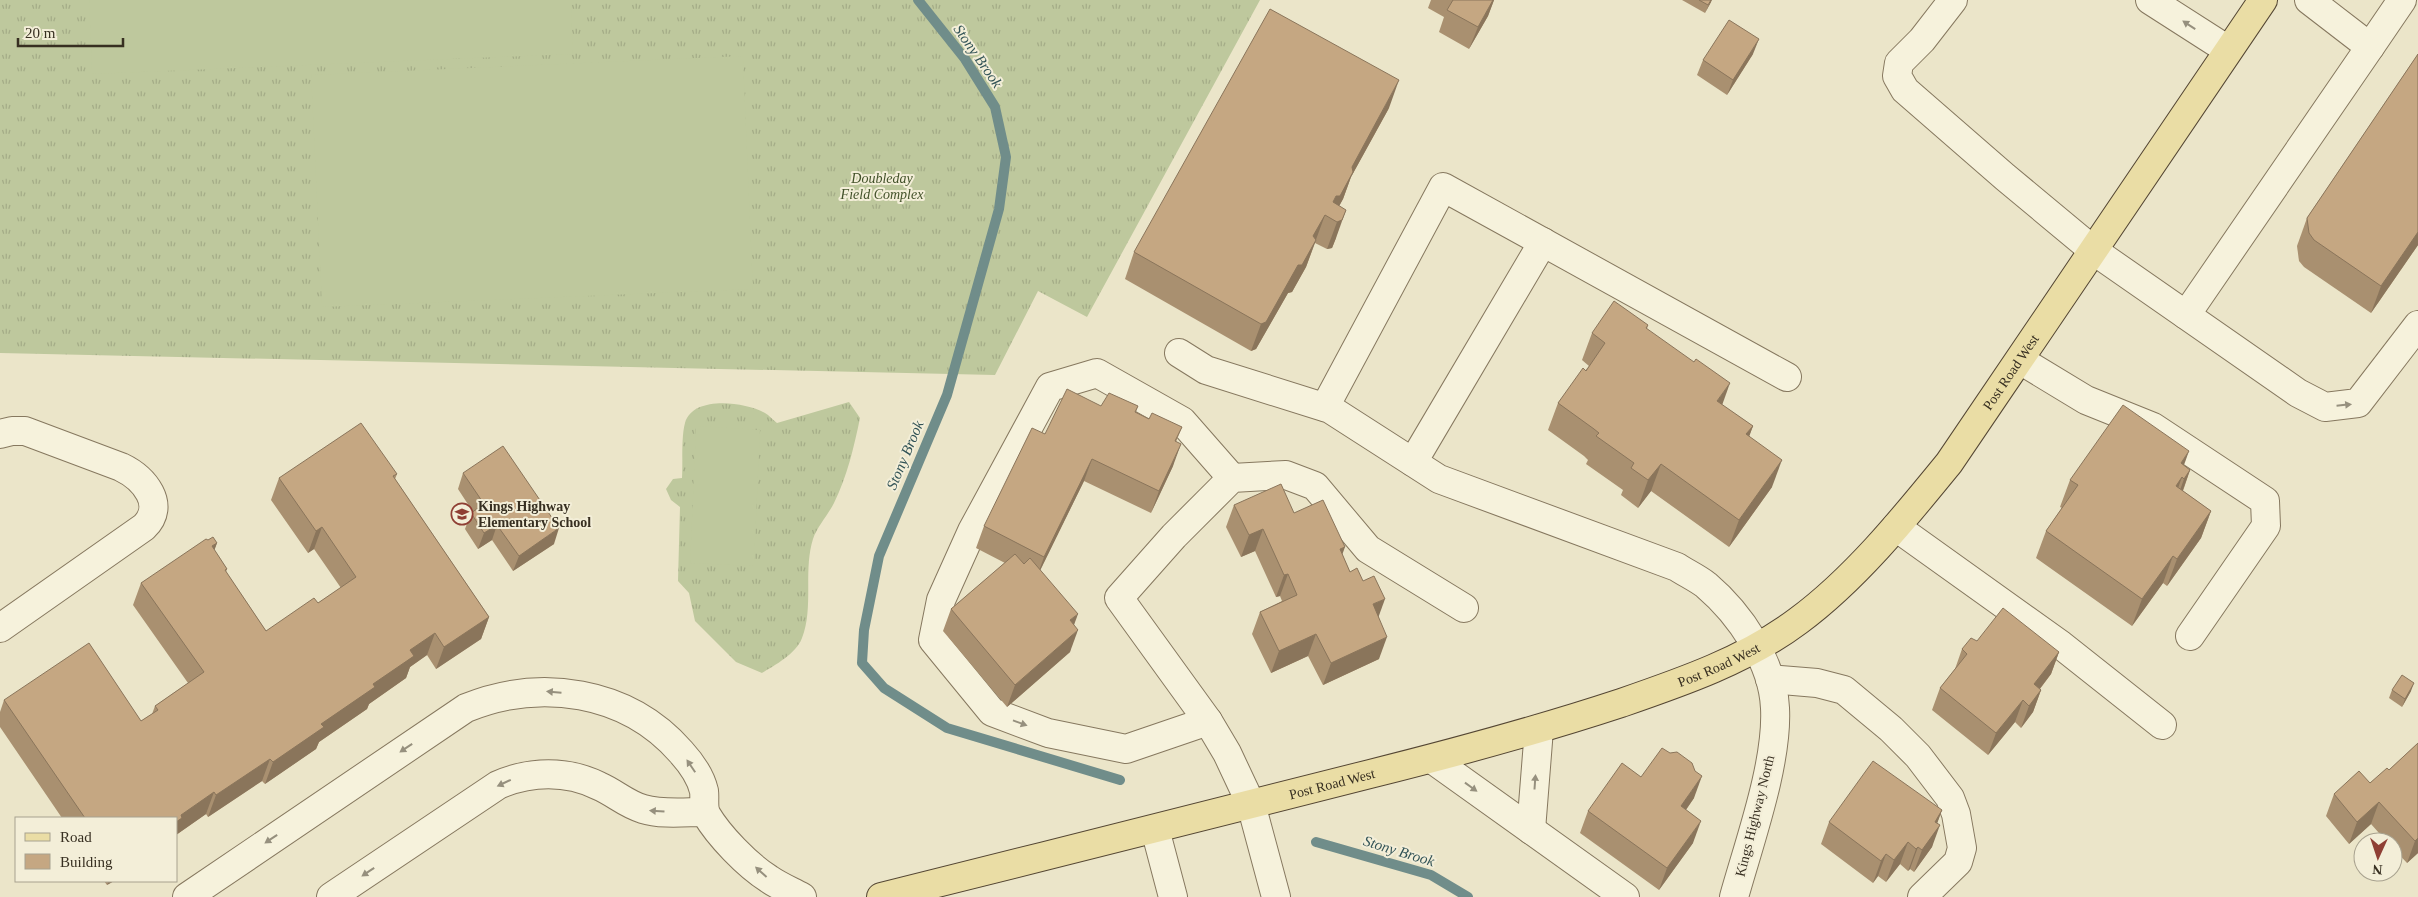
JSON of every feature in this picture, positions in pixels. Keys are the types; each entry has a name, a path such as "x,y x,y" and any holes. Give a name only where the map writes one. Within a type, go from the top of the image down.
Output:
{"main road":[{"name":"Post Road West","path":"881,897 935,890 1155,829 1432,759 1539,729 1658,690 1712,669 1756,648 1805,615 1833,591 1896,527 1949,463 2263,0"}],"street":[{"path":"1953,0 1922,40 1900,63 1898,76 1905,90 2005,178 2094,251 2298,393 2324,407 2358,403 2418,324"},
{"path":"2150,0 2228,50"},
{"path":"2309,0 2370,47"},
{"path":"2186,315 2402,0"},
{"path":"1325,407 1443,187 1787,377"},
{"path":"1413,462 1543,242"},
{"name":"Kings Highway North","path":"1179,353 1206,370 1325,407 1439,479 1677,567 1704,584 1726,603 1744,626 1756,648 1770,679 1775,708 1773,744 1767,776 1734,897"},
{"path":"2020,360 2086,400 2154,427 2265,501 2266,526 2190,636"},
{"path":"1208,721 1126,749 1048,733 992,712 933,640 941,600 968,540 1050,387 1097,374 1182,421 1232,478"},
{"path":"0,434 12,431 25,431 132,472 147,488 154,505 150,521 144,527 3,619"},
{"path":"1276,897 1252,804 1208,721 1119,598 1174,536 1232,478 1286,475 1315,486 1368,549 1464,608"},
{"path":"1896,527 2061,645 2162,725"},
{"path":"1770,679 1816,683 1844,690 1891,729 1918,756 1950,798 1956,814 1962,848 1958,862 1922,897"},
{"path":"187,897 466,708 505,695 545,691 564,693 609,703 629,711 661,733 681,752 700,780 704,791 705,812 728,843 768,879 802,897"},
{"path":"1531,830 1539,729"},
{"path":"1432,759 1625,897"},
{"path":"331,897 498,785 526,775 561,775 581,779 600,786 630,805 646,810 705,812"},
{"path":"1155,829 1174,897"}],"green space":[{"name":"Doubleday Field Complex","path":"0,0 1260,0 1087,317 1038,291 995,375 0,353"},
{"path":"89,0 571,0 573,54 92,74"},
{"path":"743,56 753,289 322,307 311,75"},
{"path":"849,402 860,418 853,451 843,483 834,503 813,539 810,551 806,626 802,638 795,649 779,663 762,673 736,662 695,621 689,593 678,581 680,507 671,500 666,489 673,479 682,478 685,423 690,414 698,408 720,403 756,409 768,415 777,423"},
{"path":"696,426 760,430 754,566 690,563"}],"building":[{"path":"1453,0 1493,0 1478,27 1447,10"},
{"path":"1699,0 1711,0 1708,5"},
{"path":"1270,9 1399,80 1352,167 1353,172 1340,196 1336,196 1333,202 1346,210 1342,220 1337,222 1325,215 1313,236 1316,240 1302,265 1298,265 1266,322 1261,324 1134,252"},
{"path":"1729,20 1759,39 1733,80 1703,60"},
{"path":"2418,54 2418,232 2381,286 2314,240 2309,233 2307,218"},
{"path":"1614,301 1648,325 1646,328 1694,362 1696,359 1730,383 1717,401 1753,426 1746,434 1782,460 1739,520 1661,464 1648,480 1631,468 1634,463 1596,436 1599,433 1558,403 1583,368 1586,371 1605,343 1592,333"},
{"path":"1067,389 1101,406 1109,393 1138,406 1135,412 1149,419 1152,413 1182,427 1175,441 1181,444 1159,491 1092,459 1044,557 984,526 1032,428 1045,434"},
{"path":"2123,405 2189,451 2181,463 2190,470 2176,486 2211,511 2177,559 2173,556 2142,599 2046,531 2078,485 2070,480"},
{"path":"361,423 397,474 393,476 489,617 444,647 435,633 410,650 414,656 373,684 375,687 321,724 324,727 273,762 270,759 216,795 214,792 181,815 182,818 178,821 178,817 84,817 4,700 89,643 141,721 158,710 155,706 204,672 141,583 206,539 208,540 213,537 217,543 212,546 227,569 225,570 266,631 314,598 318,603 356,577 322,527 316,531 279,478"},
{"path":"503,446 559,528 519,556 497,525 484,533 471,513 484,504 463,473"},
{"path":"1281,484 1294,513 1323,500 1345,547 1340,549 1350,572 1357,568 1363,581 1374,576 1385,599 1373,604 1387,637 1331,663 1316,634 1279,651 1260,612 1297,595 1288,574 1284,575 1263,529 1249,535 1234,505"},
{"path":"1015,554 1024,564 1030,558 1078,614 1070,620 1078,630 1015,685 951,609"},
{"path":"2003,608 2059,652 2034,684 2041,690 2029,706 2023,700 1996,733 1940,688 1967,654 1962,649 1971,638 1977,641"},
{"path":"2402,675 2414,683 2405,699 2392,690"},
{"path":"2418,743 2418,838 2415,841 2379,802 2357,822 2334,794 2359,771 2370,783 2387,768 2389,770"},
{"path":"1662,748 1670,753 1677,752 1692,763 1695,771 1702,776 1681,806 1701,821 1667,868 1588,811 1622,763 1641,777"},
{"path":"1873,761 1942,810 1935,822 1940,825 1922,850 1918,847 1916,849 1908,842 1894,860 1886,854 1881,861 1829,822"}],"waterway":[{"name":"Stony Brook","path":"918,0 965,59 995,107 1006,157 999,209 947,395 879,556 864,630 862,663 884,688 947,728 1120,780"},
{"name":"Stony Brook","path":"1316,842 1431,875 1468,897"}],"place":[{"name":"Kings Highway Elementary School","path":"462,514"}]}
